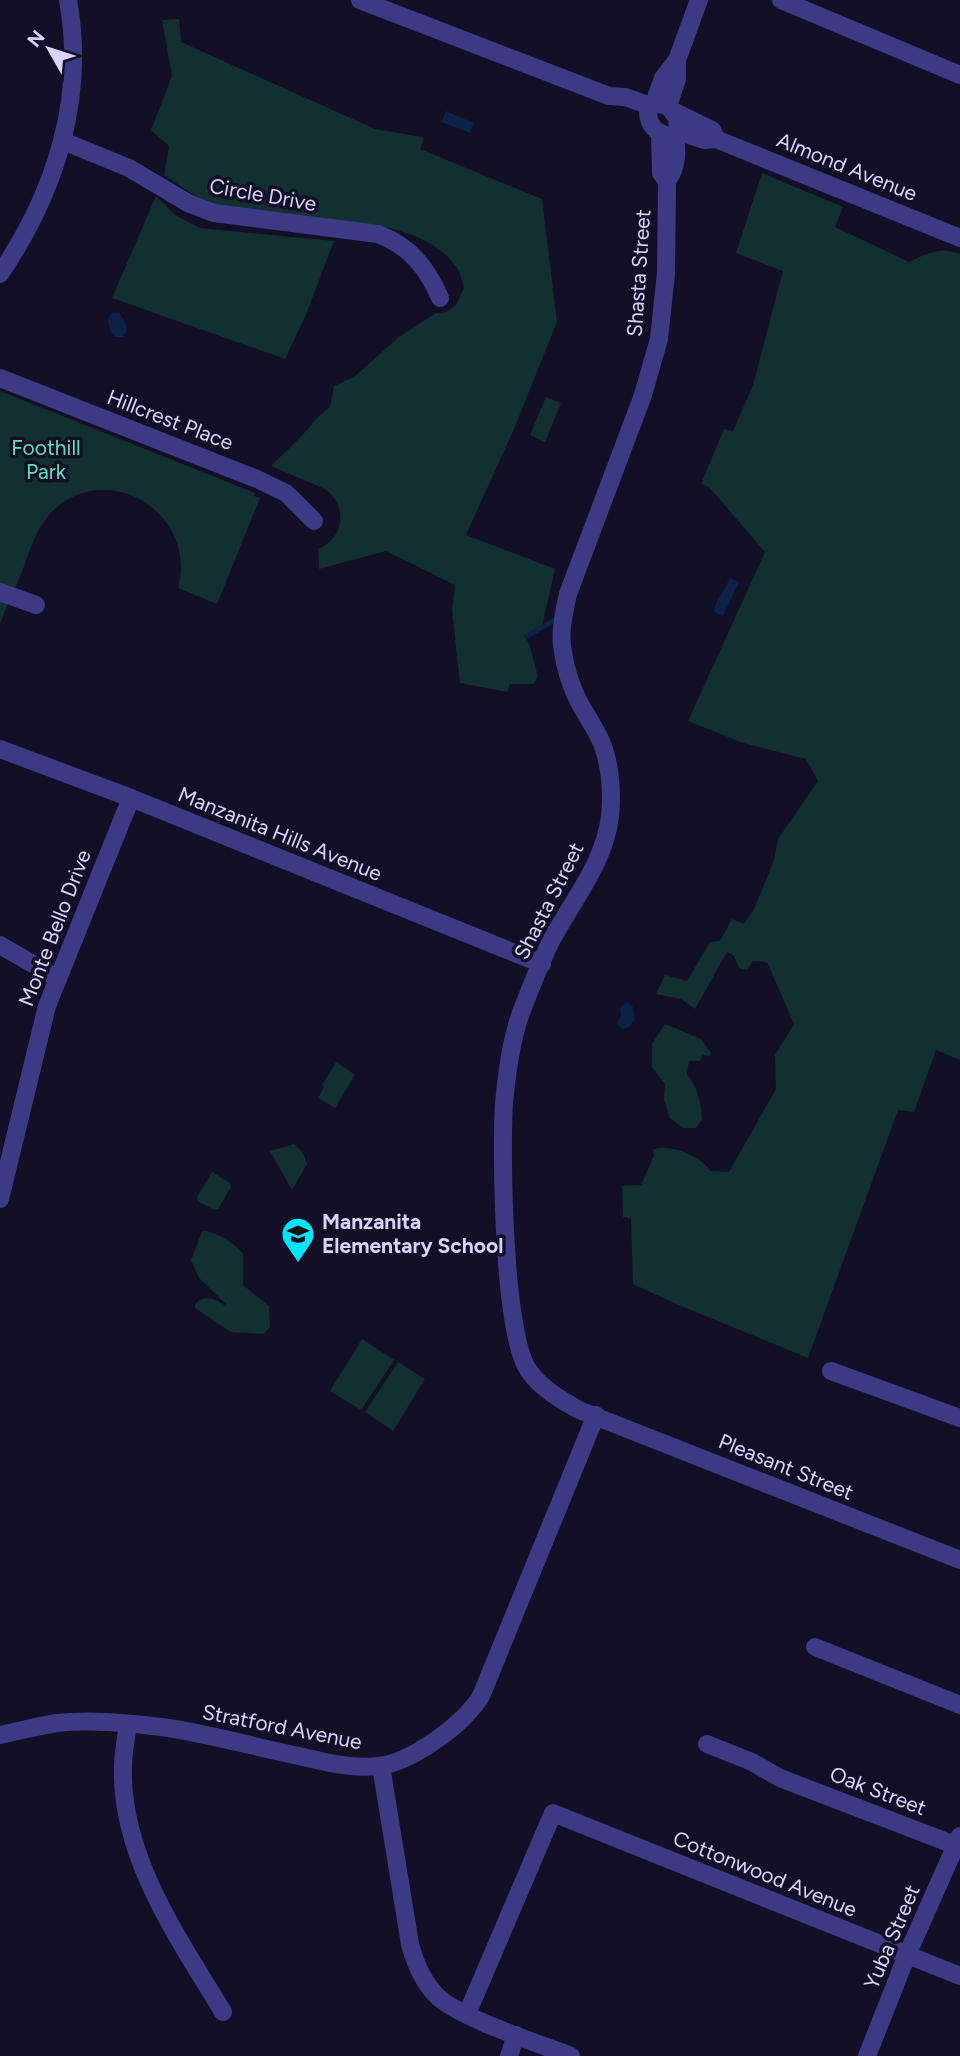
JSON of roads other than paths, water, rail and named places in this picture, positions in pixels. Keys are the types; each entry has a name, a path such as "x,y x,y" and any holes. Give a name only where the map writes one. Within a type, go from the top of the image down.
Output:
{"street":[{"path":"0,274 30,226 53,176 63,141 73,68 68,0"},
{"name":"Shasta Street","path":"596,1415 579,1410 560,1399 528,1371 518,1345 512,1313 504,1167 504,1103 515,1032 521,1012 551,942 596,861 607,834 610,818 611,778 604,750 576,696 562,652 562,636 568,594 643,395 659,339 666,273 667,181 674,173 677,149 663,115 677,79 677,60 699,0"},
{"path":"781,0 960,75"},
{"name":"Almond Avenue","path":"365,1 609,96 632,99 647,95 663,115 704,140 716,139 960,238"},
{"name":"Almond Avenue","path":"609,96 618,106 663,115"},
{"name":"Circle Drive","path":"63,141 129,168 188,203 214,213 387,237 418,259 428,272 440,298"},
{"name":"Hillcrest Place","path":"0,378 257,479 286,494 314,521"},
{"path":"0,592 36,605"},
{"name":"Manzanita Hills Avenue","path":"0,749 131,798 542,964"},
{"name":"Monte Bello Drive","path":"0,1199 47,1006 131,798"},
{"path":"0,945 57,978"},
{"path":"831,1371 960,1418"},
{"name":"Pleasant Street","path":"596,1415 960,1560"},
{"name":"Stratford Avenue","path":"0,1735 57,1723 105,1722 177,1730 351,1766 382,1766 422,1749 453,1728 476,1704 596,1415"},
{"path":"815,1647 960,1705"},
{"path":"128,1725 123,1768 126,1803 134,1840 159,1906 223,2012"},
{"name":"Oak Street","path":"707,1744 752,1762 780,1779 959,1843"},
{"path":"382,1766 413,1959 426,1982 448,2005 571,2056"},
{"name":"Cottonwood Avenue","path":"467,2014 553,1813 960,1976"},
{"name":"Yuba Street","path":"867,2056 907,1955 959,1843"},
{"path":"509,2056 516,2035"}],"water":[{"path":"446,111 474,123 470,133 441,122"},
{"path":"112,313 119,313 125,321 127,331 123,337 115,337 110,331 108,318"},
{"path":"730,578 739,582 723,616 714,612 715,606"},
{"path":"626,1002 633,1007 635,1019 629,1027 622,1029 617,1023 621,1016 620,1007"}],"waterway":[{"path":"527,636 560,617"}],"place":[{"name":"Manzanita Elementary School","path":"298,1264"}],"park label":[{"name":"Foothill Park","path":"46,460"}]}
